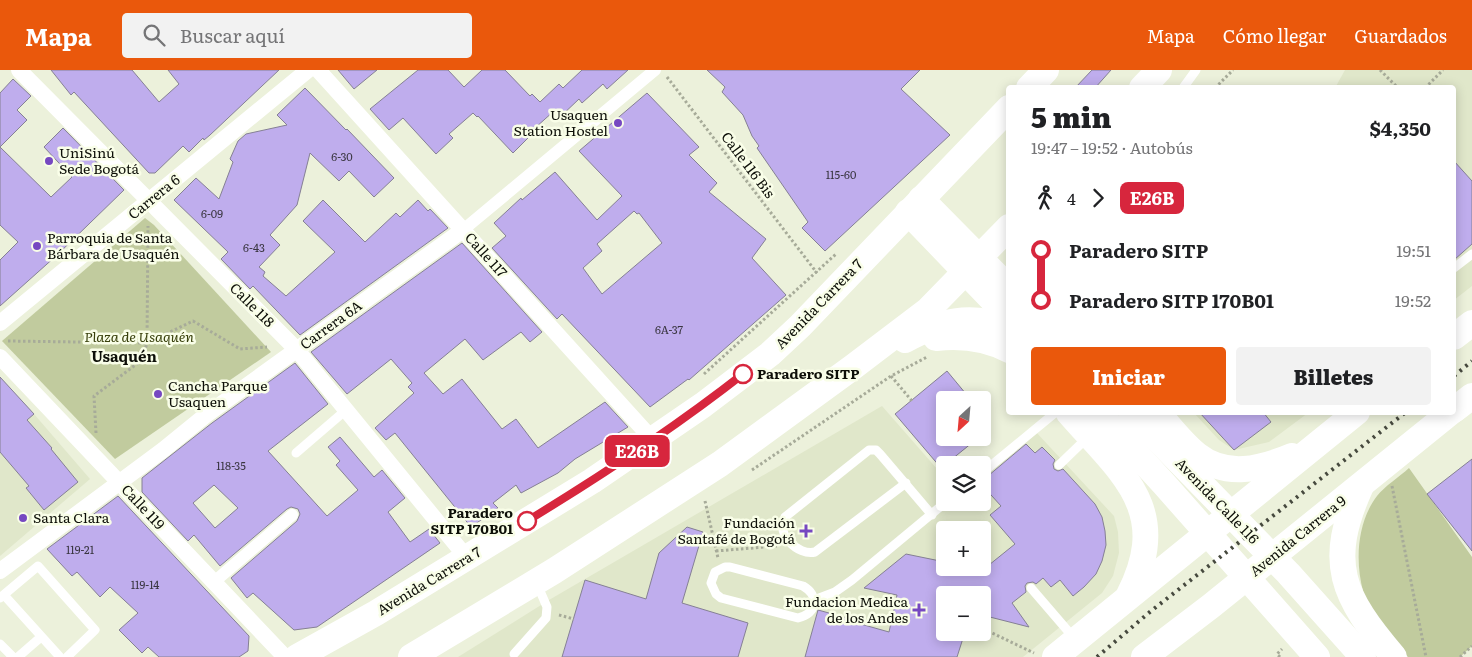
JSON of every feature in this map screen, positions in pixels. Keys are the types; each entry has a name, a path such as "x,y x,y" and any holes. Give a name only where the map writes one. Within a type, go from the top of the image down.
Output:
{"main road":[{"path":"1145,85 1159,70"},
{"name":"Avenida Carrera 7","path":"297,657 376,613 592,481 703,405 770,354 800,326 1006,111"},
{"path":"915,205 972,265 1006,286"},
{"path":"411,657 554,571 705,474 928,310 1006,230"},
{"path":"972,265 1006,327"},
{"path":"853,367 924,330 940,324 974,319 1006,327"},
{"path":"1456,335 1472,323"},
{"path":"853,367 918,342 938,338 958,336 987,340 1006,349"},
{"path":"1071,415 1132,487 1144,514 1146,546 1139,575 1128,598"},
{"name":"Avenida Calle 116","path":"1101,415 1317,657"},
{"name":"Avenida Calle 116","path":"1134,415 1288,573 1363,657"},
{"path":"1160,415 1198,456 1220,467 1238,469 1271,465 1316,446"},
{"name":"Avenida Carrera 9","path":"1144,657 1449,415"},
{"path":"1046,656 1075,640 1316,446 1349,416"},
{"path":"1361,485 1353,503 1344,536 1342,556 1345,581 1360,614 1394,657"}],"street":[{"name":"Calle 118","path":"19,70 297,350 467,558"},
{"name":"Carrera 6","path":"0,323 308,70"},
{"name":"Calle 117","path":"318,70 463,230 556,337 653,440"},
{"name":"Carrera 6A","path":"0,571 163,450 206,415 463,230 655,70"},
{"name":"Calle 119","path":"0,356 285,657"},
{"path":"214,582 292,515"}],"lane":[{"path":"1185,85 1196,70"},
{"path":"1456,266 1472,254"},
{"path":"296,453 346,410"},
{"path":"991,466 1052,415"},
{"path":"1059,465 1089,436"},
{"path":"906,483 815,552 805,553 800,551 792,544 782,530 785,517 865,452 870,450 876,450 880,454 906,483 932,514"},
{"path":"814,600 835,592 847,584 936,511"},
{"path":"26,552 95,630 67,657"},
{"path":"38,566 2,596 60,657"},
{"path":"730,567 803,586 809,590 814,600 814,606 810,613 798,618 721,598 716,594 711,583 712,578 720,569 730,567"},
{"path":"514,654 543,623 548,613 546,602 535,581"},
{"path":"1031,588 1075,640"},
{"path":"18,657 41,637"},
{"path":"0,644 13,657"}],"path":[{"name":"Calle 116 Bis","path":"662,70 817,273"},
{"path":"1218,85 1232,70"},
{"path":"1380,70 1395,85"},
{"path":"1428,85 1442,70"},
{"path":"96,433 94,396 142,360 147,343 148,226"},
{"path":"700,378 838,253"},
{"path":"7,341 147,343 193,321 240,349 267,346"},
{"path":"891,376 912,400"},
{"path":"1388,463 1426,657"},
{"path":"705,501 720,569"},
{"path":"716,551 792,544"},
{"path":"991,632 1046,656"},
{"path":"1460,657 1472,646"},
{"path":"1280,657 1277,654 1284,647"}],"shaded area":[{"path":"1345,70 1472,70 1472,286 1456,298 1456,85 1337,85"},
{"name":"Fundación Santafé de Bogotá","path":"882,406 936,468 936,511 991,511 991,470 1036,432 1114,516 1118,532 1119,553 1113,576 1102,593 1023,657 458,657 549,600"},
{"name":"Santa Clara","path":"34,414 90,479 0,556 0,443"},
{"path":"1196,415 1305,415 1269,442 1234,450 1219,440"}],"green space":[{"name":"Plaza de Usaquén","path":"145,218 154,225 271,352 115,459 2,341"},
{"path":"1409,468 1472,557 1472,646 1460,657 1408,657 1377,623 1369,609 1364,593 1359,559 1363,525 1377,496"}],"building":[{"path":"51,70 132,70 159,102 179,84 168,70 279,70 210,135 204,140 203,138 189,152 183,146 155,173 149,173 74,92 71,95"},
{"path":"338,70 377,70 354,89"},
{"path":"418,70 448,70 464,87 482,70 505,70 530,96 532,94 540,102 559,84 563,88 582,70 628,70 607,89 603,84 582,103 579,99 560,117 554,111 526,136 528,138 513,153 473,113 449,134 453,138 436,154 403,118 389,130 370,109"},
{"path":"707,70 920,70 901,89 950,135 825,251 802,228 808,222 757,148 759,146 752,136 743,115 722,92 725,87"},
{"path":"1092,70 1111,70 1098,85 1078,85"},
{"path":"13,79 31,96 17,110 27,120 0,147 0,93"},
{"path":"305,88 394,178 374,197 349,171 339,181 310,153 297,205 270,235 280,245 259,267 265,272 263,276 286,296 335,252 303,221 323,200 365,242 396,213 400,217 418,200 428,211 430,209 448,228 300,335 253,286 250,289 221,259 228,252 174,200 196,178 219,199 233,162 230,159 238,141 246,134 287,125 277,115"},
{"path":"647,93 699,147 689,155 717,183 709,192 766,239 752,258 786,295 689,380 650,407 562,314 557,319 492,248 506,236 494,223 521,198 522,200 555,172 597,220 622,196 579,151","holes":["634,211 637,214 639,213 662,243 602,294 583,268 602,251 597,244"]},
{"path":"63,128 124,190 56,256 0,306 0,260 18,242 0,225 0,147 51,197 72,177 44,147"},
{"path":"1456,163 1472,181 1472,244 1456,258"},
{"path":"462,243 542,332 530,342 521,332 483,360 465,339 424,373 443,394 462,379 502,429 516,419 538,448 605,402 628,427 575,459 558,473 521,493 516,485 493,503 498,508 471,527 395,433 386,440 375,428 414,393 408,387 412,383 391,359 347,394 311,352"},
{"path":"295,363 328,404 268,451 327,516 358,490 336,465 340,461 328,447 340,437 374,477 382,470 405,498 388,512 410,542 429,529 440,543 317,627 294,630 253,593 247,598 231,578 297,521 300,514 298,509 291,507 287,509 220,566 194,535 188,541 142,492 142,478 212,423","holes":["214,485 238,508 215,528 193,503"]},
{"path":"947,371 964,391 936,391 936,446 968,446 956,456 936,456 936,462 895,414"},
{"path":"0,377 34,414 27,420 52,448 78,482 44,510 26,488 29,486 0,452"},
{"path":"1202,415 1265,415 1271,422 1234,450"},
{"path":"1026,444 1035,453 1042,447 1055,460 1053,464 1054,469 1058,471 1063,469 1095,504 1102,517 1106,545 1096,574 1084,587 1073,596 1060,580 1051,587 1043,578 1036,584 1033,582 1027,583 1025,586 1026,592 1012,603 1029,627 991,617 991,586 936,586 936,641 962,641 957,657 805,657 818,610 889,632 897,595 864,588 906,554 936,560 936,576 991,576 991,563 1015,544 990,515 1001,506 991,495 991,473"},
{"path":"1472,459 1472,551 1427,494"},
{"path":"118,496 249,636 248,651 239,657 159,657 148,647 142,653 119,630 138,613 110,587 100,597 77,572 72,576 47,549"},
{"name":"Fundación Santafé de Bogotá","path":"687,527 703,532 682,603 748,623 738,657 562,657 585,580 646,599 659,553"}],"railway":[{"path":"1456,374 1472,361"},
{"path":"1097,657 1151,611 1402,415"}],"bus line":[{"name":"E26B","path":"527,521 592,481 703,405 743,374"}],"place":[{"name":"Usaquen Station Hostel","path":"618,123"},
{"name":"UniSinú Sede Bogotá","path":"49,161"},
{"name":"Parroquia de Santa Bárbara de Usaquén","path":"37,246"},
{"name":"Paradero SITP","path":"743,374"},
{"name":"Cancha Parque Usaquen","path":"158,394"},
{"name":"Santa Clara","path":"23,518"},
{"name":"Paradero SITP 170B01","path":"527,521"},
{"name":"Fundación Santafé de Bogotá","path":"806,531"},
{"name":"Fundacion Medica de los Andes","path":"919,610"}],"district":[{"name":"Usaquén","path":"124,357"}]}
